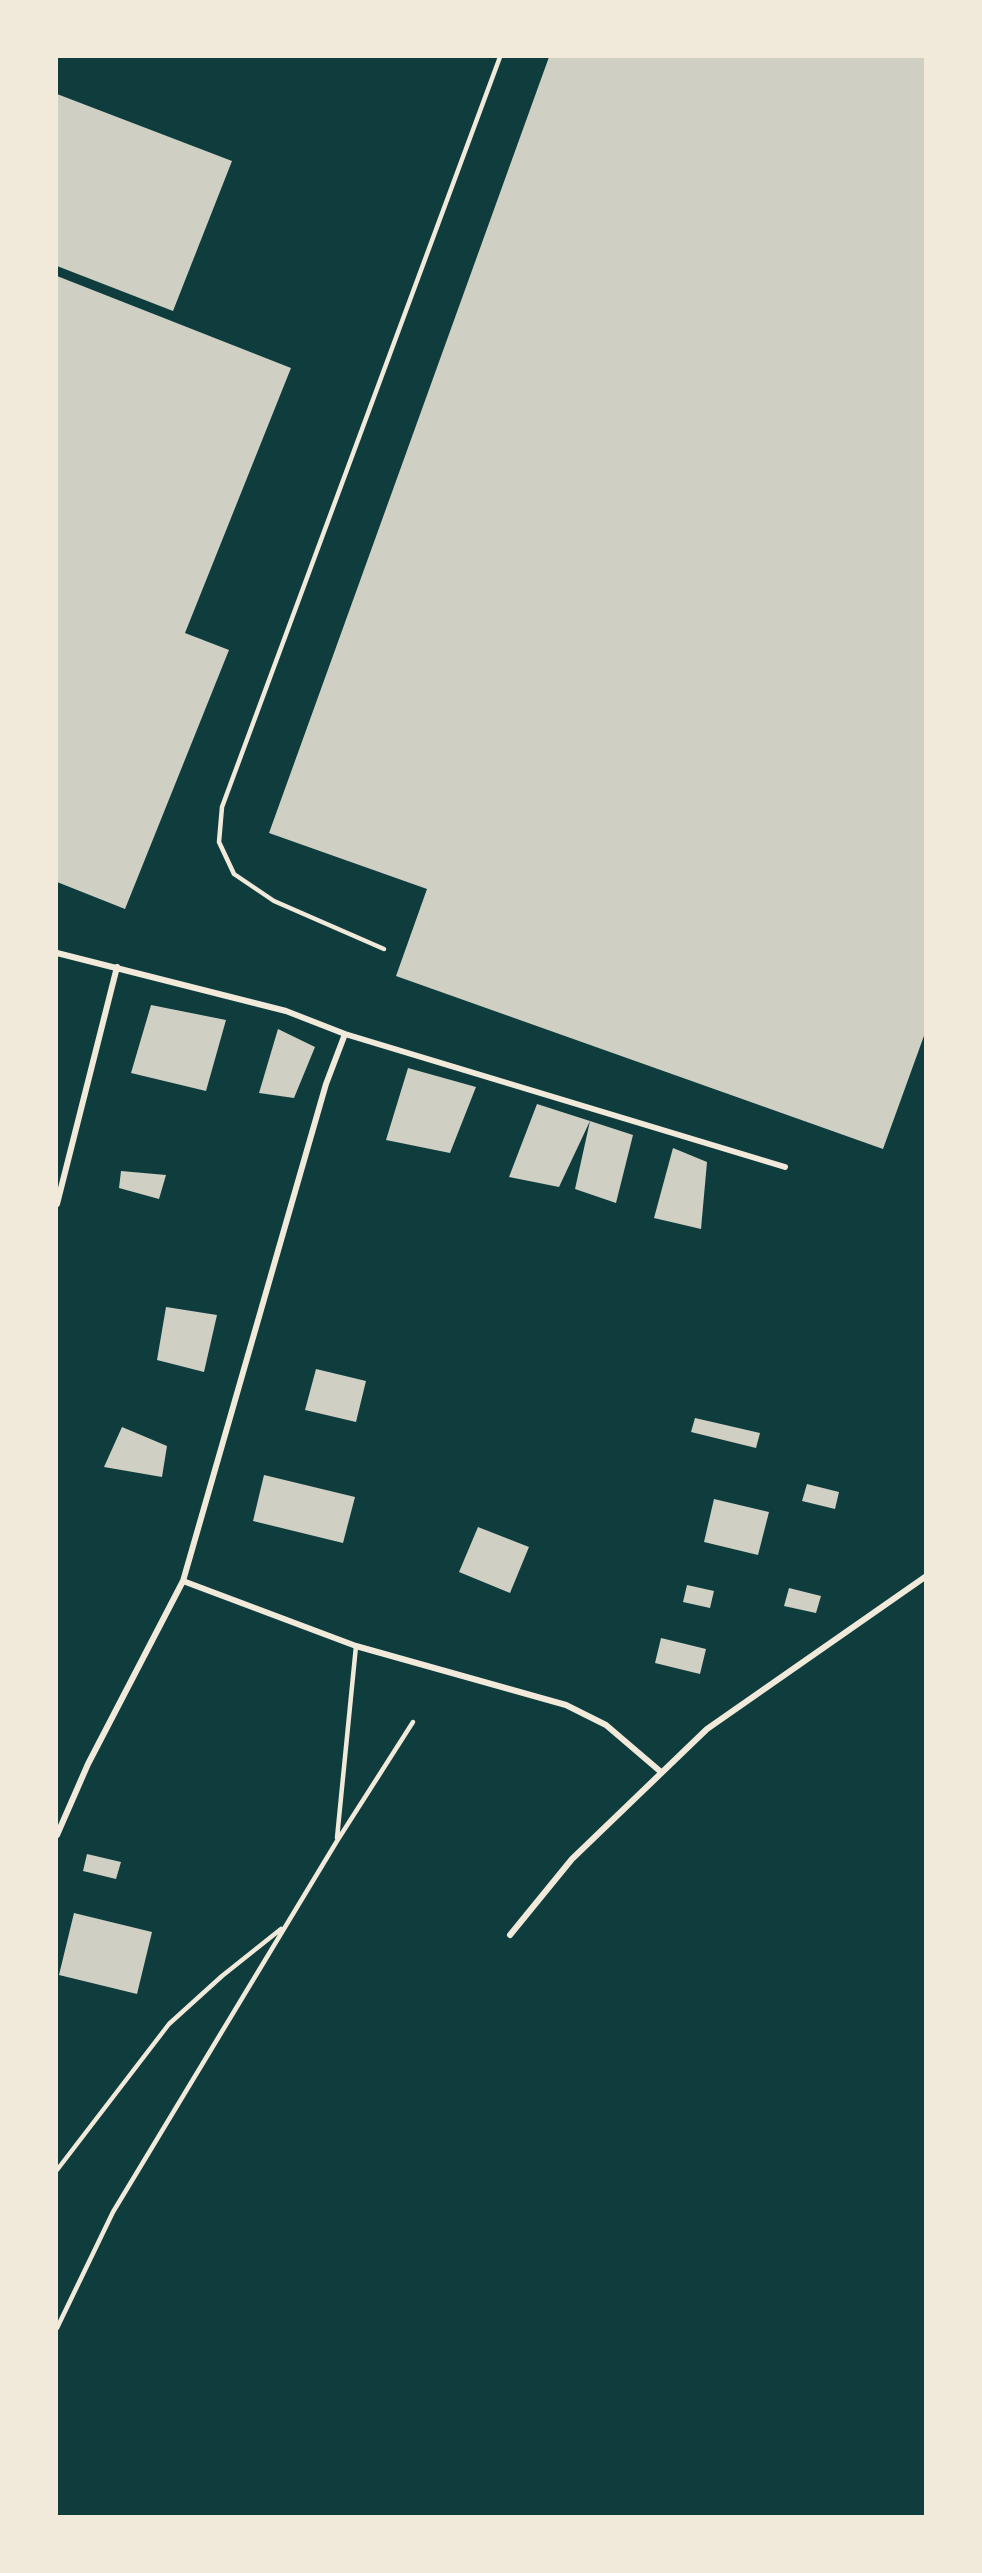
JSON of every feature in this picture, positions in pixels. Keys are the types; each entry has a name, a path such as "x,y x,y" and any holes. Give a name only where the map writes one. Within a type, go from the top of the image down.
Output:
{"street":[{"path":"57,953 286,1011 345,1034 785,1167"},
{"path":"57,1204 117,967"},
{"path":"57,1835 88,1764 183,1581 326,1084 345,1034"},
{"path":"510,1935 572,1859 707,1729 925,1577"},
{"path":"183,1581 356,1646 566,1705 606,1725 661,1772"}],"lane":[{"path":"384,949 274,901 234,874 219,842 222,807 500,57"},
{"path":"337,1841 356,1646"},
{"path":"57,2328 113,2212 337,1841 413,1722"},
{"path":"57,2170 169,2024 222,1976 285,1926"}],"building":[{"path":"549,57 925,57 925,1033 883,1149 396,976 427,889 269,833"},
{"path":"57,94 232,161 173,311 57,266"},
{"path":"57,276 291,368 185,633 229,650 125,909 57,882"},
{"path":"151,1005 226,1020 206,1091 131,1073"},
{"path":"278,1029 315,1047 294,1098 259,1093"},
{"path":"408,1068 476,1087 450,1153 386,1140"},
{"path":"537,1104 590,1121 559,1187 509,1177"},
{"path":"590,1121 633,1135 616,1203 575,1189"},
{"path":"673,1148 707,1162 701,1229 654,1218"},
{"path":"121,1171 166,1175 159,1199 119,1188"},
{"path":"166,1307 217,1315 204,1372 157,1360"},
{"path":"316,1369 366,1381 356,1422 305,1410"},
{"path":"695,1418 760,1433 756,1448 691,1432"},
{"path":"122,1427 167,1446 162,1477 104,1467"},
{"path":"264,1475 355,1497 343,1543 253,1521"},
{"path":"807,1484 839,1492 835,1509 802,1501"},
{"path":"714,1499 769,1512 758,1555 704,1542"},
{"path":"478,1527 529,1547 510,1593 459,1572"},
{"path":"687,1585 714,1591 710,1608 683,1602"},
{"path":"789,1588 821,1596 816,1613 784,1606"},
{"path":"661,1638 706,1649 700,1674 655,1663"},
{"path":"87,1854 121,1862 116,1879 83,1871"},
{"path":"74,1913 152,1932 137,1994 59,1975"}]}
